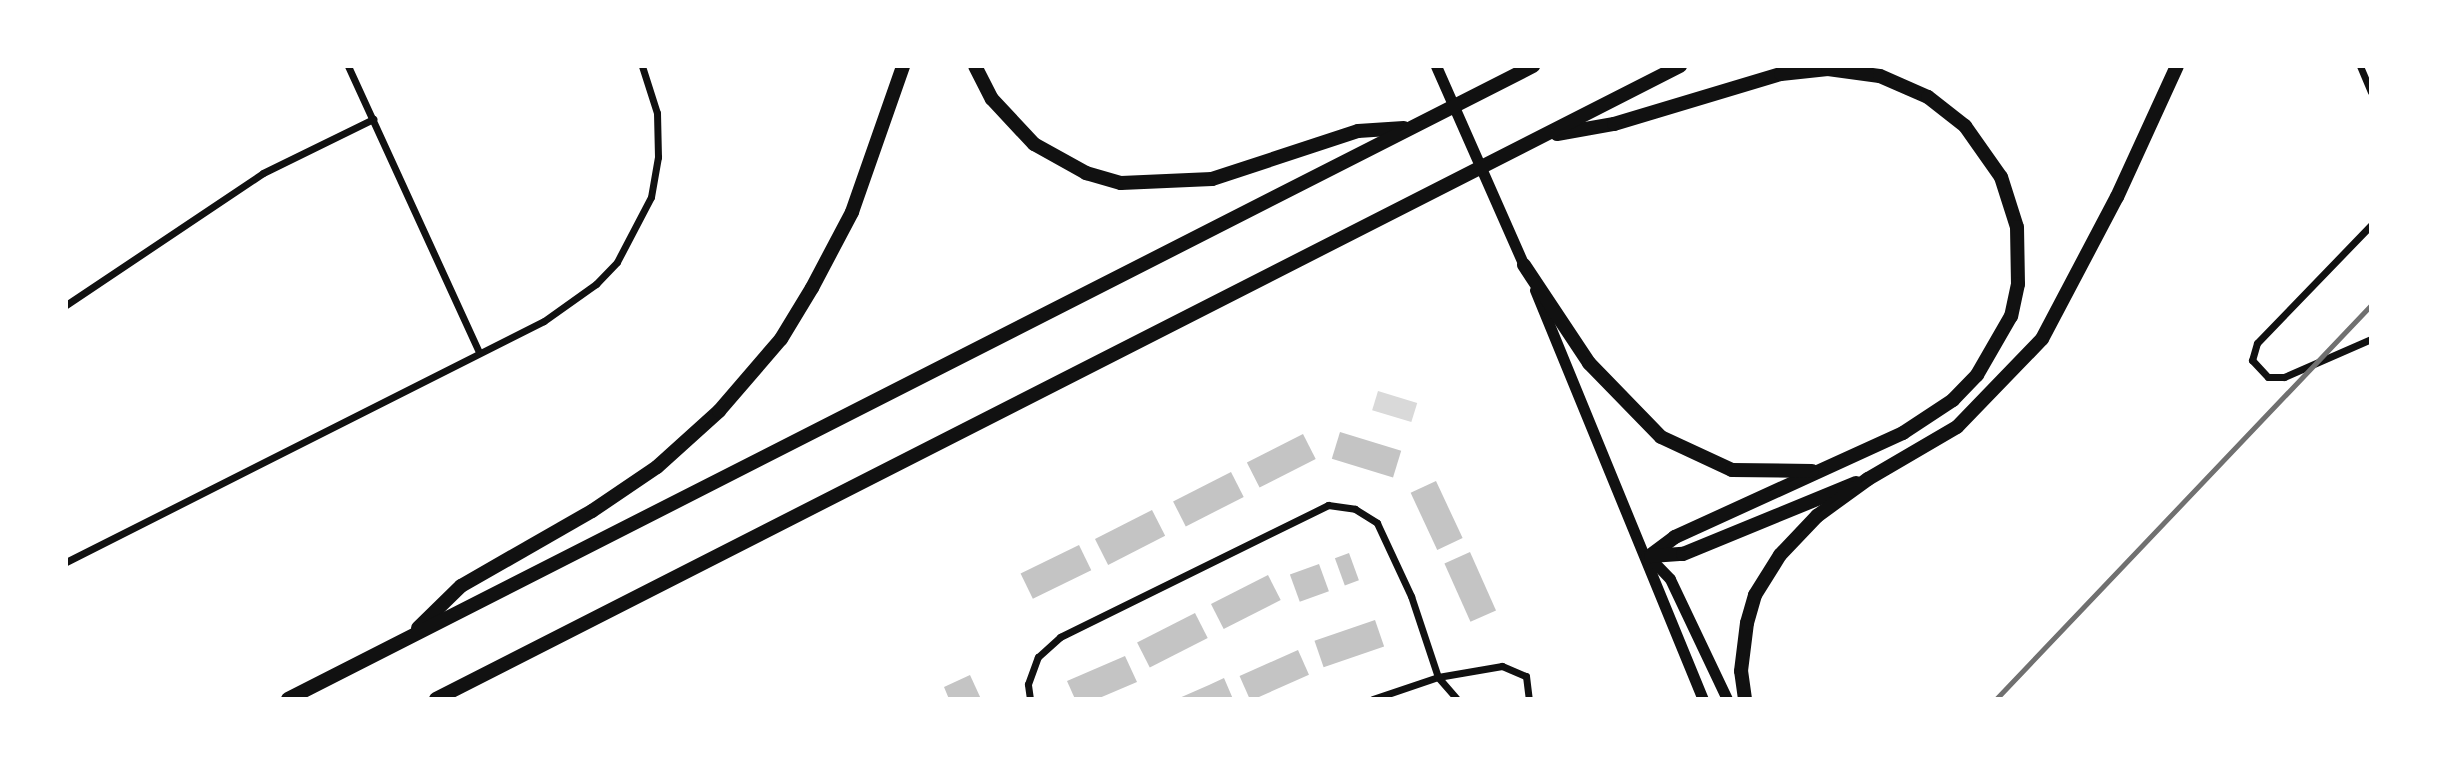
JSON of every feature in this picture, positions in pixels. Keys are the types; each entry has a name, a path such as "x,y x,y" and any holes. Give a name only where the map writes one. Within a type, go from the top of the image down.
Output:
{"highway":[{"path":"408,638 461,586 618,493 719,411 781,339 812,288 852,212 903,66"},
{"path":"975,66 999,108 1034,144 1078,170 1121,183 1212,179 1358,131 1412,127"},
{"path":"288,699 1533,66"},
{"path":"436,699 1680,66"},
{"path":"1745,699 1742,648 1755,595 1794,537 1868,479 1957,427 2042,339 2083,266 2177,66"},
{"path":"1541,137 1614,124 1743,82 1828,69 1904,85 1946,109 1978,141 2010,198 2020,255 2011,316 1997,347 1977,375 1929,418 1824,470 1675,537 1648,557"},
{"path":"1524,265 1589,363 1661,437 1732,470 1824,470"},
{"path":"1648,557 1683,554 1868,479"}],"main road":[{"path":"1436,66 1648,557 1653,589 1703,699"},
{"path":"1648,557 1670,579 1727,699"}],"street":[{"path":"348,66 479,352"},
{"path":"2360,66 2371,92"},
{"path":"66,562 571,304 617,262 651,197 658,157 657,113 646,67"},
{"path":"66,305 263,173 373,119"},
{"path":"2371,225 2257,343 2252,360 2255,369 2284,377 2371,339"},
{"path":"1030,699 1028,684 1038,657 1060,637 1328,505 1355,509 1377,523 1411,596 1438,677 1457,699"},
{"path":"1373,699 1438,677 1515,668 1531,688 1529,699"}],"shaded area":[{"path":"1378,391 1417,403 1411,422 1372,410"}],"building":[{"path":"1340,432 1401,451 1393,477 1332,459"},
{"path":"1303,434 1316,459 1260,488 1247,463"},
{"path":"1231,472 1244,497 1186,526 1173,502"},
{"path":"1436,481 1463,538 1437,550 1411,493"},
{"path":"1152,510 1165,536 1108,565 1095,539"},
{"path":"1079,545 1091,570 1033,599 1021,573"},
{"path":"1470,552 1496,610 1470,622 1444,563"},
{"path":"1349,553 1359,580 1345,585 1335,558"},
{"path":"1319,564 1329,591 1300,602 1290,575"},
{"path":"1268,575 1281,600 1224,629 1211,604"},
{"path":"1195,613 1208,638 1150,667 1137,643"},
{"path":"1375,620 1384,646 1324,667 1314,641"},
{"path":"1298,650 1309,675 1254,699 1250,699 1240,676"},
{"path":"1125,656 1137,682 1097,699 1075,699 1067,681"},
{"path":"970,675 981,699 949,699 944,687"},
{"path":"1224,678 1233,699 1177,699 1209,685"}],"railway":[{"path":"1996,699 2371,305"}]}
